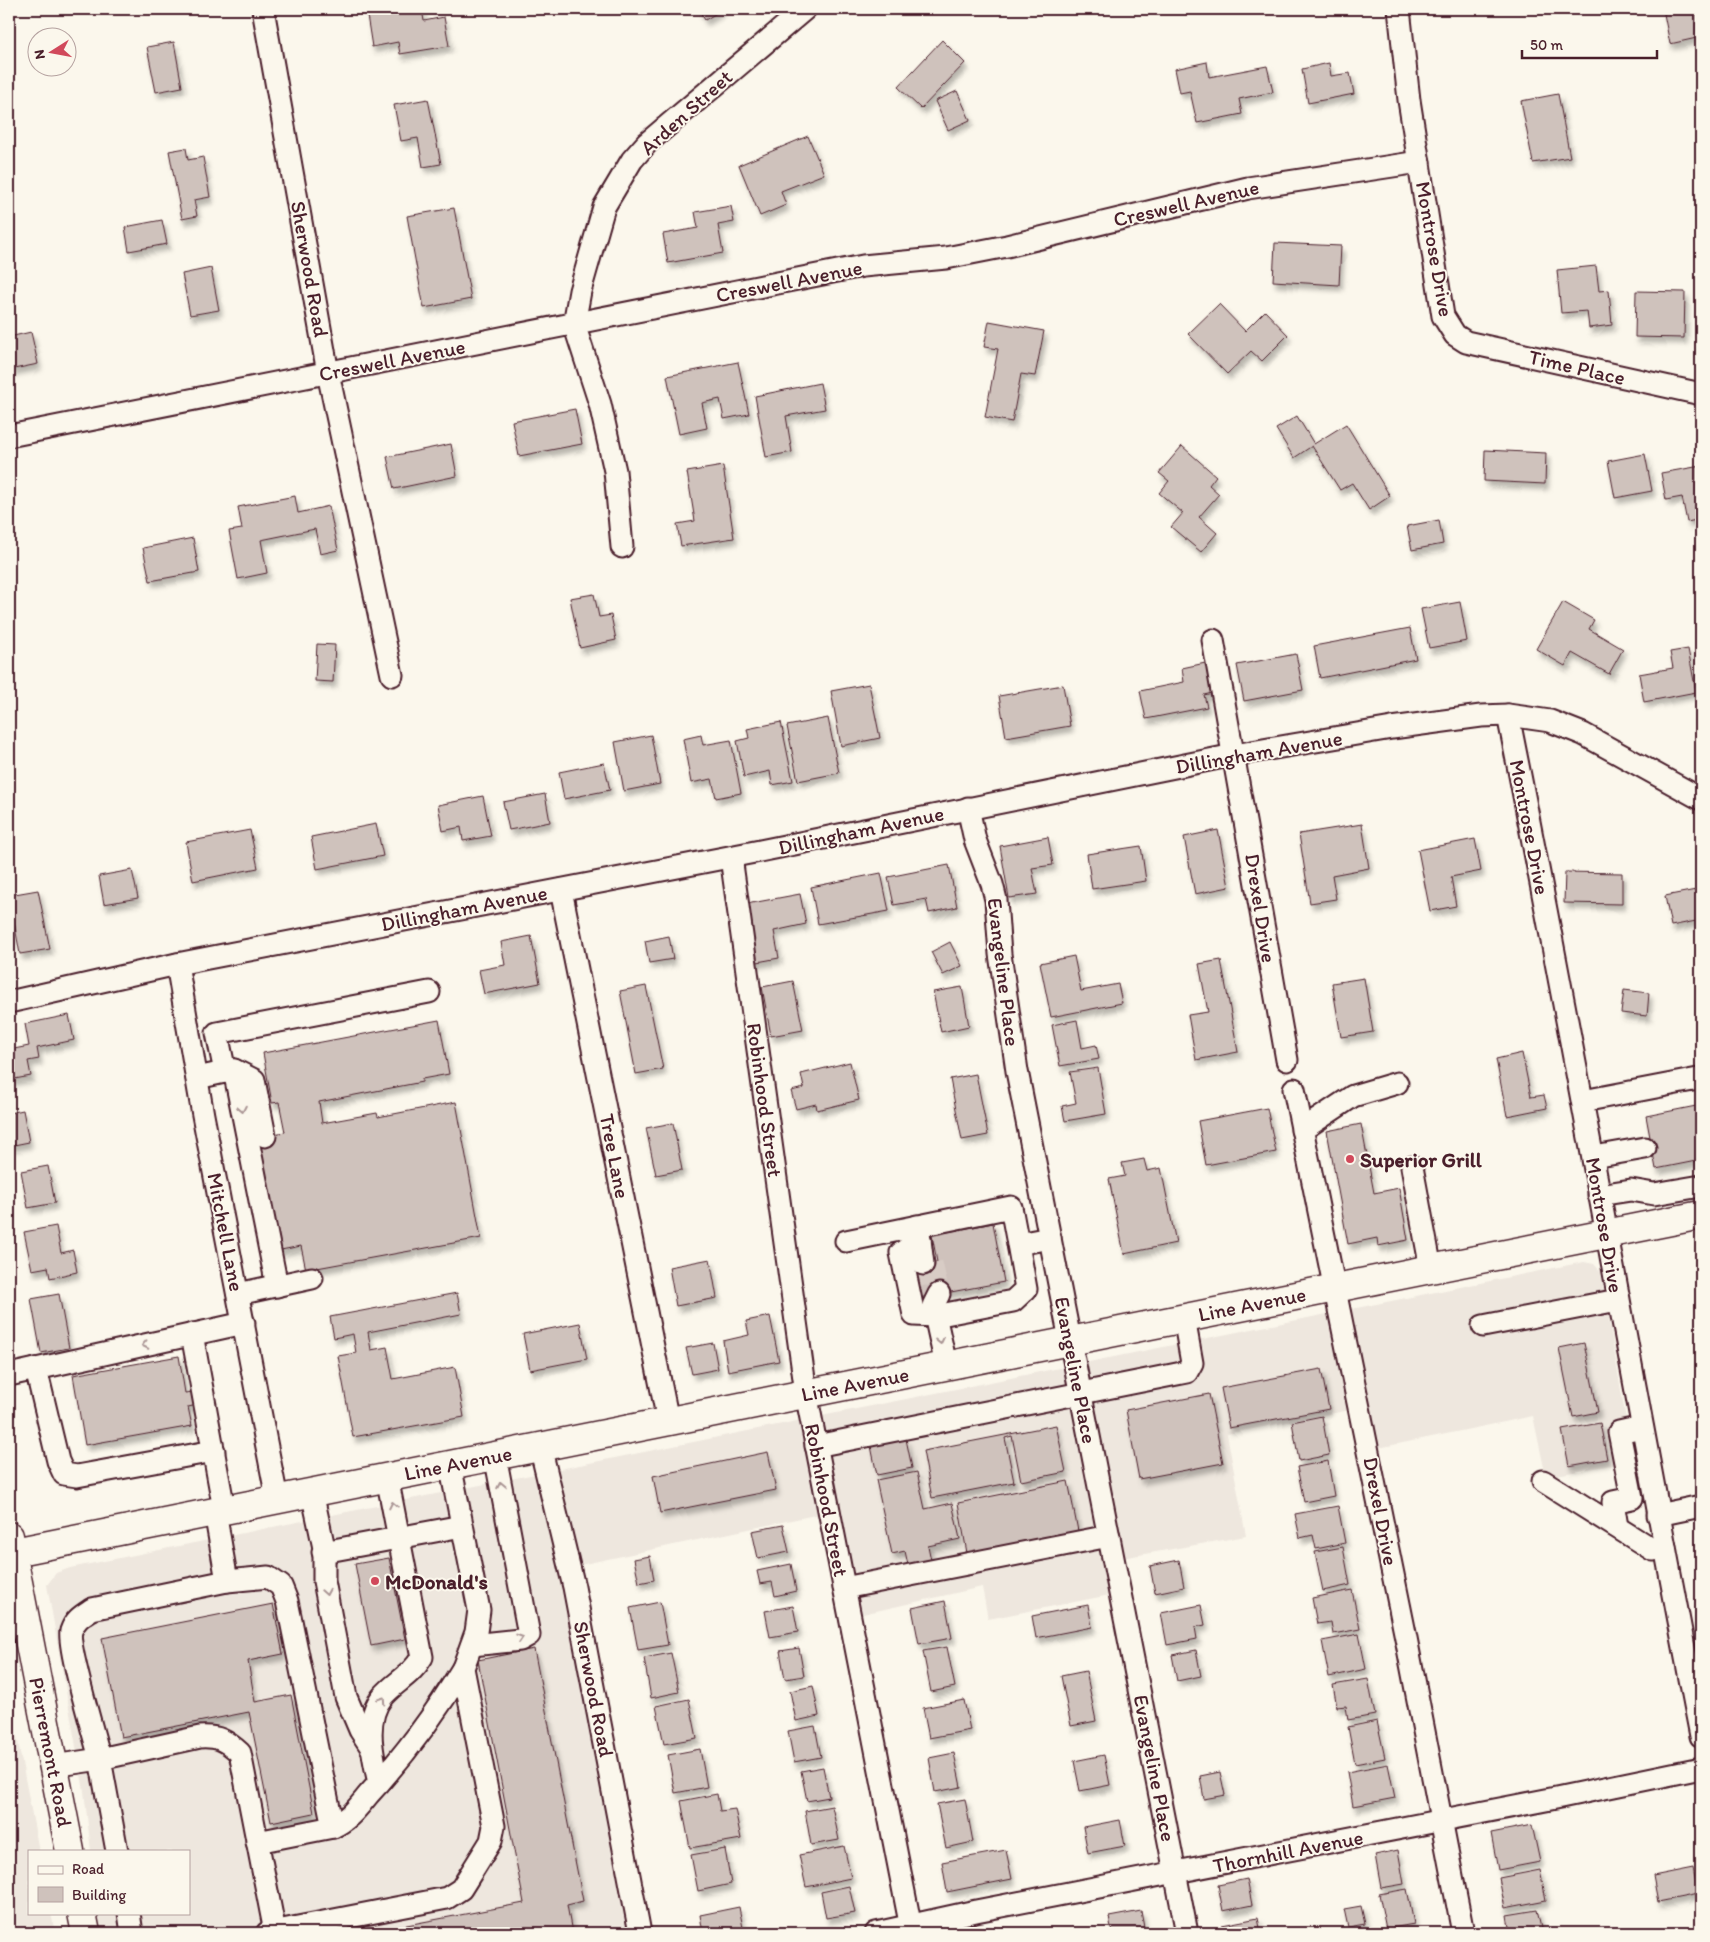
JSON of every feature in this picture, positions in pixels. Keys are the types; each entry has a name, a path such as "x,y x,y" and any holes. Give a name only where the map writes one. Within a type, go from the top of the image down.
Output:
{"main road":[{"name":"Line Avenue","path":"10,1547 220,1511 1701,1215"},
{"name":"Pierremont Road","path":"10,1547 70,1850"},
{"path":"82,1914 86,1933"}],"street":[{"name":"Sherwood Road","path":"263,9 328,373 392,675"},
{"name":"Arden Street","path":"574,324 580,291 604,207 632,160 647,143 805,9"},
{"path":"1399,9 1409,100 1419,162"},
{"name":"Creswell Avenue","path":"9,436 863,266 946,258 1008,246 1248,188 1419,162"},
{"name":"Montrose Drive","path":"1419,162 1443,316 1455,335"},
{"path":"574,324 600,404 615,471 622,547"},
{"name":"Time Place","path":"1455,335 1466,342 1701,394"},
{"name":"Drexel Drive","path":"1213,640 1287,1060"},
{"name":"Montrose Drive","path":"1508,715 1594,1157 1599,1196 1618,1300 1701,1736"},
{"name":"Dillingham Avenue","path":"9,1002 177,964 443,911 731,857 1234,755 1392,728 1481,716 1508,715 1550,721 1583,734 1701,799"},
{"name":"Evangeline Place","path":"968,808 976,840 996,900 1008,1014 1050,1238 1187,1933"},
{"name":"Robinhood Street","path":"731,857 806,1393 911,1929"},
{"name":"Tree Lane","path":"561,890 668,1421"},
{"name":"Mitchell Lane","path":"177,964 277,1499"},
{"path":"190,1038 429,992"},
{"path":"217,1033 258,1149 278,1286"},
{"path":"197,1078 229,1071"},
{"path":"1583,1101 1698,1079"},
{"path":"1302,1130 1353,1096 1397,1083"},
{"name":"Drexel Drive","path":"1294,1089 1336,1288 1463,1933"},
{"path":"1594,1157 1645,1148"},
{"path":"1412,1167 1431,1269"},
{"path":"1599,1196 1631,1190 1654,1194 1701,1186"},
{"path":"1011,1207 1018,1244 1026,1289 1013,1301 932,1302 914,1315 901,1252 921,1251 1011,1207"},
{"path":"1018,1244 1050,1238"},
{"path":"846,1241 921,1251"},
{"path":"238,1294 312,1278"},
{"path":"1482,1326 1618,1300"},
{"path":"932,1302 946,1365"},
{"path":"816,1446 1187,1372 1192,1363 1184,1318"},
{"path":"9,1375 244,1323"},
{"path":"192,1334 214,1451 227,1581"},
{"path":"36,1369 58,1462 64,1474 77,1476 214,1451"},
{"path":"1617,1527 1613,1502 1632,1498 1619,1432 1642,1427"},
{"name":"Sherwood Road","path":"540,1446 573,1578 640,1933"},
{"path":"468,1657 520,1640 529,1635 495,1455"},
{"path":"257,1842 333,1827 344,1822 379,1783 438,1710 468,1657 479,1610 450,1464"},
{"path":"379,1783 371,1747 376,1709 384,1696 407,1677 422,1657 387,1477"},
{"path":"1543,1481 1653,1550 1665,1547"},
{"path":"312,1492 323,1552 324,1581 346,1697 360,1730 371,1747"},
{"path":"1658,1515 1701,1506"},
{"path":"323,1552 462,1526"},
{"path":"844,1588 1109,1536"},
{"path":"117,1850 100,1759 74,1657 71,1632 78,1618 92,1609 227,1581 268,1577 281,1586 287,1601 333,1827"},
{"path":"53,1766 100,1759 200,1737 214,1736 226,1740 240,1753 257,1842 271,1932 446,1898 461,1889 491,1841 494,1826 468,1657"},
{"name":"Thornhill Avenue","path":"876,1933 911,1929 1175,1872 1441,1821 1701,1768"},
{"path":"128,1914 132,1933"}],"shaded area":[{"path":"1584,1262 1594,1264 1601,1272 1633,1461 1546,1477 1533,1416 1359,1452 1350,1410 1227,1434 1246,1536 1122,1558 1130,1591 988,1619 982,1587 841,1619 820,1514 561,1569 631,1933 102,1933 97,1914 190,1914 190,1850 91,1850 84,1791 47,1585 56,1573 70,1568"},
{"path":"9,1695 39,1850 28,1850 28,1914 51,1914 55,1933 9,1933"}],"building":[{"path":"366,9 422,9 424,21 444,17 449,46 400,54 398,42 372,47"},
{"path":"698,9 723,9 705,20"},
{"path":"1663,9 1701,9 1701,37 1670,44"},
{"path":"942,40 965,63 921,109 898,87"},
{"path":"174,42 182,87 156,92 147,47"},
{"path":"1207,62 1209,77 1267,66 1273,92 1239,99 1242,114 1197,123 1190,91 1180,93 1175,69"},
{"path":"1329,63 1331,76 1350,73 1354,94 1308,103 1302,69"},
{"path":"957,91 970,120 948,130 935,101"},
{"path":"1558,94 1570,157 1533,163 1521,101"},
{"path":"428,99 441,164 423,167 418,138 401,141 394,105"},
{"path":"808,136 824,174 781,191 786,205 760,216 739,165"},
{"path":"186,148 188,160 203,157 210,197 194,200 197,216 182,219 169,151"},
{"path":"731,206 734,222 718,225 723,253 668,263 663,234 698,228 695,212"},
{"path":"454,208 471,299 424,308 407,216"},
{"path":"162,220 167,244 129,251 125,227"},
{"path":"1275,243 1341,246 1339,285 1273,281"},
{"path":"1596,266 1599,291 1609,290 1612,325 1589,328 1587,311 1561,313 1557,270"},
{"path":"211,268 219,310 190,315 182,274"},
{"path":"1636,291 1685,292 1684,338 1635,337"},
{"path":"1219,304 1245,331 1265,311 1288,335 1262,361 1251,351 1227,374 1188,334"},
{"path":"989,321 1044,331 1035,376 1021,374 1012,422 985,417 998,349 984,347"},
{"path":"31,332 38,364 9,370 9,337"},
{"path":"738,362 749,414 724,419 720,399 702,403 707,428 679,434 667,376"},
{"path":"820,383 825,409 786,416 792,452 766,457 755,396"},
{"path":"575,409 582,444 519,456 512,421"},
{"path":"1297,416 1314,444 1346,424 1390,496 1369,510 1352,483 1340,490 1312,446 1294,458 1276,429"},
{"path":"451,444 457,476 394,489 387,457"},
{"path":"1182,446 1216,476 1209,485 1219,494 1199,517 1217,533 1201,552 1171,527 1183,513 1159,493 1169,481 1159,473"},
{"path":"1485,450 1546,453 1545,484 1484,481"},
{"path":"1645,454 1652,491 1615,498 1608,461"},
{"path":"723,466 734,538 681,546 677,524 695,521 687,472"},
{"path":"1701,466 1701,519 1687,522 1682,497 1666,500 1661,473"},
{"path":"295,496 298,513 329,506 338,550 320,554 315,529 261,540 267,573 238,579 229,531 242,529 238,507"},
{"path":"1439,520 1443,544 1412,550 1407,526"},
{"path":"193,538 199,572 150,581 143,548"},
{"path":"594,594 599,617 611,615 616,640 580,648 570,598"},
{"path":"1460,602 1467,641 1429,648 1421,609"},
{"path":"1563,602 1594,620 1589,629 1623,649 1609,674 1572,653 1565,666 1536,649"},
{"path":"1410,628 1416,659 1320,678 1314,646"},
{"path":"317,644 335,645 333,682 315,681"},
{"path":"1688,649 1696,692 1644,702 1639,674 1673,668 1670,652"},
{"path":"1296,654 1303,690 1244,701 1237,665"},
{"path":"1210,662 1216,692 1204,695 1207,707 1146,719 1140,691 1184,682 1182,668"},
{"path":"869,684 880,738 841,746 831,691"},
{"path":"1063,685 1070,726 1006,737 999,696"},
{"path":"828,718 839,773 798,781 787,726"},
{"path":"781,722 793,781 772,785 770,771 744,777 737,741 749,738 747,729"},
{"path":"651,735 660,784 624,791 615,742"},
{"path":"701,735 703,745 731,740 741,793 716,798 712,779 691,783 683,739"},
{"path":"604,763 610,790 564,799 559,772"},
{"path":"545,794 550,822 509,830 503,802"},
{"path":"483,796 491,836 463,841 461,827 443,831 438,805"},
{"path":"376,824 383,856 317,869 311,837"},
{"path":"1362,824 1369,868 1332,875 1336,899 1310,903 1299,834"},
{"path":"250,830 258,868 193,881 186,842"},
{"path":"1218,830 1229,887 1195,894 1184,837"},
{"path":"1048,837 1053,865 1032,868 1037,894 1009,898 1000,846"},
{"path":"1475,839 1481,871 1451,877 1456,906 1430,911 1418,850"},
{"path":"1141,846 1146,881 1092,889 1087,854"},
{"path":"949,865 957,907 929,913 926,899 894,905 888,877"},
{"path":"132,870 138,898 104,904 99,876"},
{"path":"1565,872 1622,873 1622,904 1564,903"},
{"path":"881,873 889,911 818,924 811,887"},
{"path":"1701,889 1701,920 1671,926 1665,896"},
{"path":"38,890 50,949 20,954 9,895"},
{"path":"800,894 806,924 774,931 779,958 752,963 741,905"},
{"path":"531,936 540,983 484,994 479,970 505,965 501,942"},
{"path":"669,936 673,959 649,963 645,941"},
{"path":"950,942 962,966 943,975 931,952"},
{"path":"1074,956 1081,991 1118,984 1122,1003 1051,1017 1040,963"},
{"path":"1221,960 1238,1052 1196,1060 1188,1015 1208,1012 1199,964"},
{"path":"1364,978 1373,1032 1341,1037 1332,983"},
{"path":"793,981 803,1030 771,1036 762,987"},
{"path":"646,986 663,1069 636,1074 620,991"},
{"path":"962,987 969,1026 941,1032 933,992"},
{"path":"1624,990 1649,993 1647,1016 1621,1013"},
{"path":"69,1015 74,1040 37,1048 39,1059 28,1061 31,1076 9,1080 9,1050 29,1046 25,1024"},
{"path":"439,1020 449,1074 422,1079 422,1082 319,1102 322,1123 377,1113 378,1117 456,1102 481,1238 306,1270 301,1246 276,1251 255,1137 285,1132 279,1102 272,1103 263,1053"},
{"path":"1077,1020 1082,1048 1096,1045 1099,1059 1060,1066 1052,1025"},
{"path":"1522,1053 1531,1097 1544,1095 1547,1108 1507,1116 1496,1059"},
{"path":"850,1062 859,1100 817,1110 816,1104 796,1109 791,1091 804,1088 801,1074"},
{"path":"1098,1068 1106,1114 1065,1121 1062,1106 1076,1103 1070,1072"},
{"path":"976,1074 988,1135 962,1140 950,1079"},
{"path":"1701,1105 1701,1160 1656,1169 1646,1116"},
{"path":"1267,1108 1276,1152 1206,1165 1198,1121"},
{"path":"23,1110 29,1142 9,1146 9,1113"},
{"path":"673,1123 682,1170 656,1175 646,1128"},
{"name":"Superior Grill","path":"1361,1124 1374,1193 1399,1188 1408,1240 1378,1246 1377,1238 1348,1244 1327,1131"},
{"path":"1144,1159 1147,1171 1161,1168 1176,1243 1124,1254 1109,1179 1125,1176 1122,1163"},
{"path":"48,1166 55,1203 28,1208 21,1171"},
{"path":"993,1223 1004,1282 914,1299 908,1267 937,1262 932,1235"},
{"path":"56,1226 61,1253 73,1250 77,1272 50,1278 48,1267 32,1270 24,1232"},
{"path":"710,1259 717,1298 676,1306 669,1267"},
{"path":"457,1293 461,1314 368,1332 371,1350 387,1347 393,1379 455,1367 464,1417 353,1437 338,1356 356,1353 353,1334 334,1338 330,1317"},
{"path":"59,1294 69,1348 41,1353 31,1299"},
{"path":"770,1316 779,1361 728,1371 723,1341 749,1335 746,1321"},
{"path":"580,1323 587,1359 530,1370 523,1334"},
{"path":"713,1343 718,1369 692,1374 686,1348"},
{"path":"1584,1343 1598,1412 1573,1417 1559,1348"},
{"path":"179,1356 185,1393 200,1391 202,1404 188,1407 192,1426 85,1445 73,1375"},
{"path":"1321,1369 1329,1409 1229,1428 1221,1388"},
{"path":"1209,1394 1223,1463 1139,1479 1126,1410"},
{"path":"1322,1416 1329,1455 1299,1461 1292,1422"},
{"path":"1600,1423 1607,1459 1569,1466 1562,1430"},
{"path":"1056,1425 1066,1472 1021,1481 1012,1436 1005,1438 1014,1482 932,1498 923,1451"},
{"path":"906,1439 912,1468 877,1475 871,1446"},
{"path":"768,1452 776,1490 660,1513 653,1476"},
{"path":"1328,1461 1334,1496 1304,1502 1297,1467"},
{"path":"917,1472 925,1509 952,1503 960,1539 928,1546 931,1560 908,1565 905,1551 892,1554 876,1480"},
{"path":"1068,1481 1078,1531 967,1553 958,1503"},
{"path":"1338,1506 1345,1543 1316,1549 1313,1535 1300,1538 1295,1514"},
{"path":"783,1525 789,1552 758,1558 752,1531"},
{"path":"1343,1547 1350,1585 1323,1591 1315,1552"},
{"path":"650,1556 654,1580 639,1583 634,1559"},
{"path":"389,1558 405,1639 371,1646 355,1564"},
{"path":"1701,1558 1701,1587 1696,1559"},
{"path":"1179,1560 1184,1587 1155,1593 1150,1566"},
{"path":"791,1564 796,1591 775,1596 772,1582 760,1584 757,1571"},
{"path":"1352,1590 1360,1629 1333,1634 1331,1622 1317,1624 1312,1598"},
{"path":"945,1601 952,1638 919,1644 912,1608"},
{"path":"660,1602 668,1645 638,1650 630,1608"},
{"path":"273,1604 283,1654 248,1661 255,1702 291,1695 314,1813 271,1822 249,1712 121,1737 102,1638"},
{"path":"1088,1605 1092,1627 1036,1638 1032,1616"},
{"path":"1201,1605 1205,1625 1195,1627 1197,1639 1167,1645 1161,1613"},
{"path":"793,1606 798,1632 770,1637 765,1611"},
{"path":"1359,1634 1366,1669 1329,1677 1322,1641"},
{"path":"947,1647 955,1687 931,1692 923,1651"},
{"path":"799,1648 804,1676 785,1679 780,1651"},
{"path":"534,1649 583,1901 567,1905 572,1933 364,1933 524,1903 478,1660"},
{"path":"1196,1650 1201,1676 1177,1681 1172,1655"},
{"path":"671,1653 679,1692 651,1698 644,1658"},
{"path":"1086,1671 1096,1721 1071,1726 1061,1676"},
{"path":"1368,1679 1375,1715 1348,1720 1346,1706 1337,1707 1333,1685"},
{"path":"813,1686 819,1716 796,1721 790,1691"},
{"path":"689,1699 697,1738 664,1744 656,1706"},
{"path":"964,1700 970,1730 929,1738 923,1708"},
{"path":"1377,1721 1385,1758 1355,1764 1348,1727"},
{"path":"815,1726 821,1757 794,1762 788,1731"},
{"path":"700,1749 707,1787 675,1793 668,1755"},
{"path":"954,1753 961,1787 935,1792 929,1758"},
{"path":"1104,1755 1110,1785 1080,1791 1074,1761"},
{"path":"1388,1764 1395,1798 1353,1806 1347,1772"},
{"path":"823,1767 829,1797 807,1801 801,1771"},
{"path":"1220,1772 1225,1795 1204,1799 1200,1776"},
{"path":"717,1794 720,1811 735,1809 741,1839 690,1848 681,1801"},
{"path":"965,1799 973,1842 946,1848 937,1804"},
{"path":"832,1806 839,1840 811,1845 805,1811"},
{"path":"1120,1820 1125,1846 1088,1853 1083,1827"},
{"path":"1532,1825 1540,1862 1498,1870 1491,1833"},
{"path":"844,1846 851,1878 806,1887 799,1855"},
{"path":"725,1849 731,1884 698,1891 691,1855"},
{"path":"1006,1850 1012,1879 947,1892 942,1862"},
{"path":"1398,1850 1404,1884 1381,1888 1375,1855"},
{"path":"1693,1868 1698,1894 1658,1902 1653,1876"},
{"path":"1540,1870 1546,1900 1505,1908 1499,1878"},
{"path":"1247,1879 1252,1905 1223,1911 1218,1885"},
{"path":"849,1886 855,1913 826,1918 821,1892"},
{"path":"1407,1889 1414,1924 1386,1929 1379,1894"},
{"path":"1361,1906 1365,1924 1348,1927 1344,1909"},
{"path":"739,1907 744,1933 703,1933 700,1915"},
{"path":"1537,1910 1542,1933 1510,1933 1507,1915"},
{"path":"1141,1911 1145,1933 1112,1933 1109,1917"},
{"path":"1258,1918 1261,1933 1224,1933 1222,1925"},
{"path":"1416,1929 1417,1933 1397,1933"}],"tunnel":[{"path":"932,1263 939,1294"},
{"path":"916,1266 923,1298"}],"place":[{"name":"Superior Grill","path":"1350,1159"},
{"name":"McDonald's","path":"375,1581"}]}
